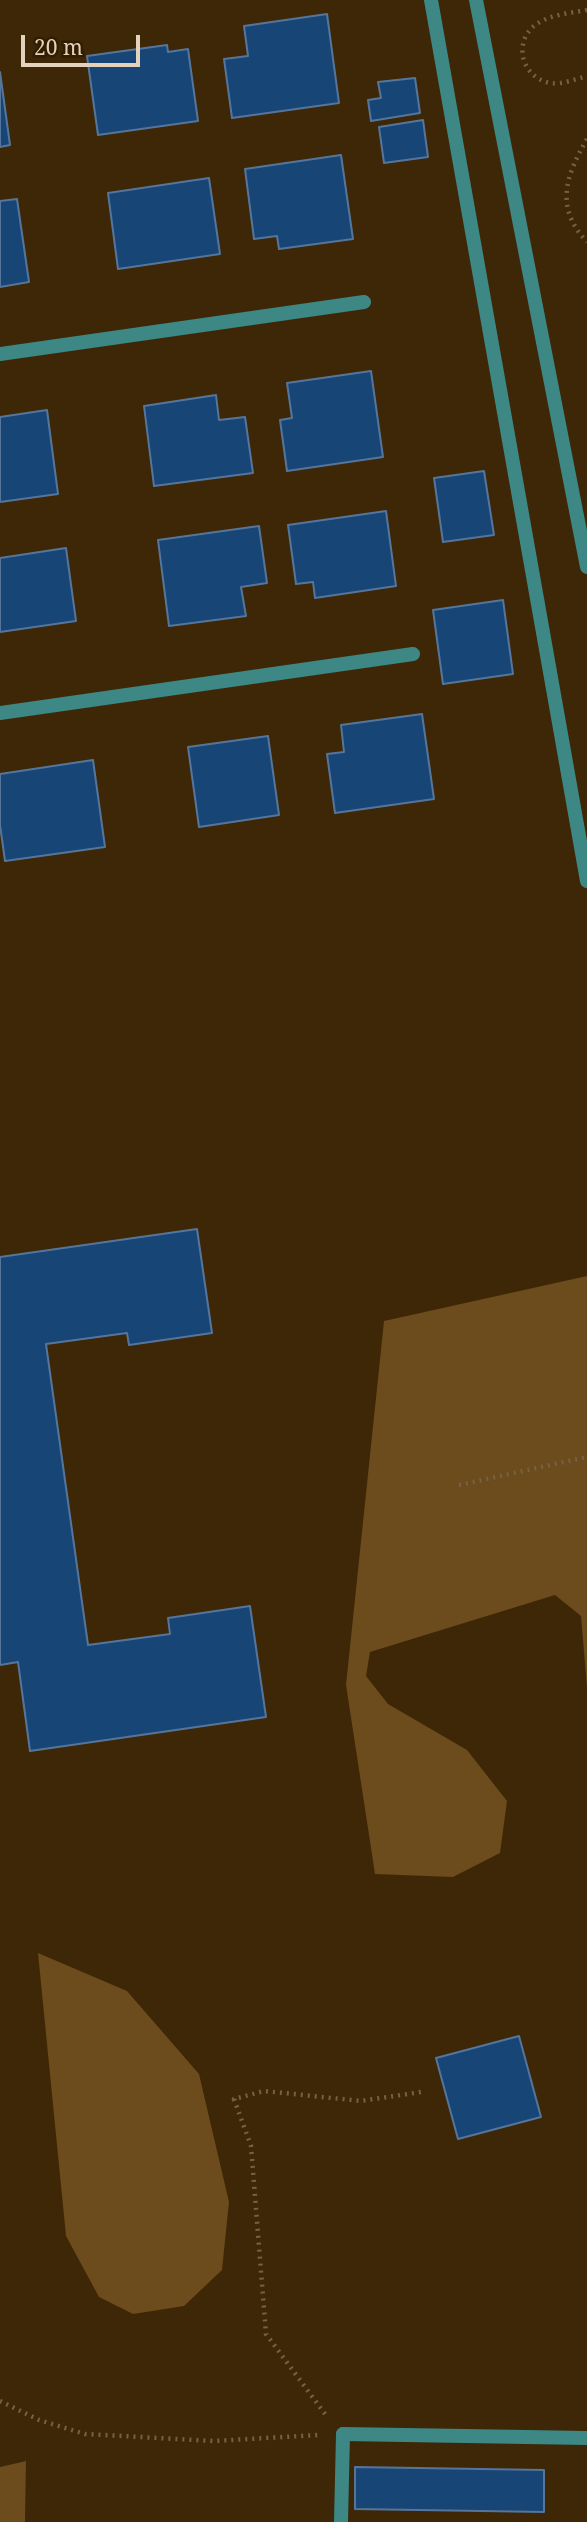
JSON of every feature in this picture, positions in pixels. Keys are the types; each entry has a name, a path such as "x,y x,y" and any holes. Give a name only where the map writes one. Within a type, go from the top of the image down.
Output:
{"street":[{"path":"431,0 587,881"},
{"path":"476,0 587,567"},
{"path":"0,354 364,302"},
{"path":"0,713 413,654"},
{"path":"341,2522 343,2434 587,2438"}],"path":[{"path":"587,10 539,23 527,31 521,56 527,68 539,80 553,83 587,76"},
{"path":"587,139 572,166 565,199 572,226 587,242"},
{"path":"458,1485 587,1457"},
{"path":"343,2434 308,2394 267,2334 251,2146 234,2099 264,2091 361,2101 421,2092"},
{"path":"0,2401 39,2420 85,2434 214,2441 343,2434"}],"shaded area":[{"path":"587,1276 587,1688 581,1616 555,1595 370,1652 366,1676 388,1704 467,1750 507,1801 500,1853 453,1877 375,1874 346,1685 384,1321"},
{"path":"38,1953 127,1991 199,2074 229,2202 222,2270 184,2306 133,2314 99,2297 66,2236"},
{"path":"26,2461 25,2522 0,2522 0,2467"}],"building":[{"path":"327,14 339,103 232,118 224,59 248,56 244,26"},
{"path":"167,45 168,52 188,49 198,121 98,135 87,56"},
{"path":"0,72 10,145 0,147"},
{"path":"415,78 420,113 371,121 368,100 381,98 378,82"},
{"path":"423,120 428,157 384,163 379,127"},
{"path":"341,155 353,239 279,249 277,236 254,239 245,169"},
{"path":"209,178 220,254 118,269 108,193"},
{"path":"17,199 29,282 0,287 0,201"},
{"path":"371,371 383,457 287,471 280,420 292,418 287,383"},
{"path":"216,395 219,420 245,417 253,473 154,486 144,406"},
{"path":"47,410 58,494 0,502 0,417"},
{"path":"484,471 494,535 443,542 434,478"},
{"path":"386,511 396,586 315,598 313,582 296,584 288,525"},
{"path":"259,526 267,583 241,587 246,616 169,626 158,540"},
{"path":"66,548 76,621 0,632 0,558"},
{"path":"503,600 513,674 443,684 433,610"},
{"path":"422,714 434,799 335,813 327,754 344,752 341,725"},
{"path":"268,736 279,815 199,827 188,747"},
{"path":"93,760 105,847 5,861 0,825 0,774"},
{"path":"197,1229 212,1333 129,1345 127,1333 46,1344 88,1645 170,1634 168,1618 250,1606 266,1717 30,1751 18,1662 0,1665 0,1257"},
{"path":"519,2036 541,2117 458,2139 436,2058"},
{"path":"355,2467 544,2470 544,2512 355,2509"}]}
